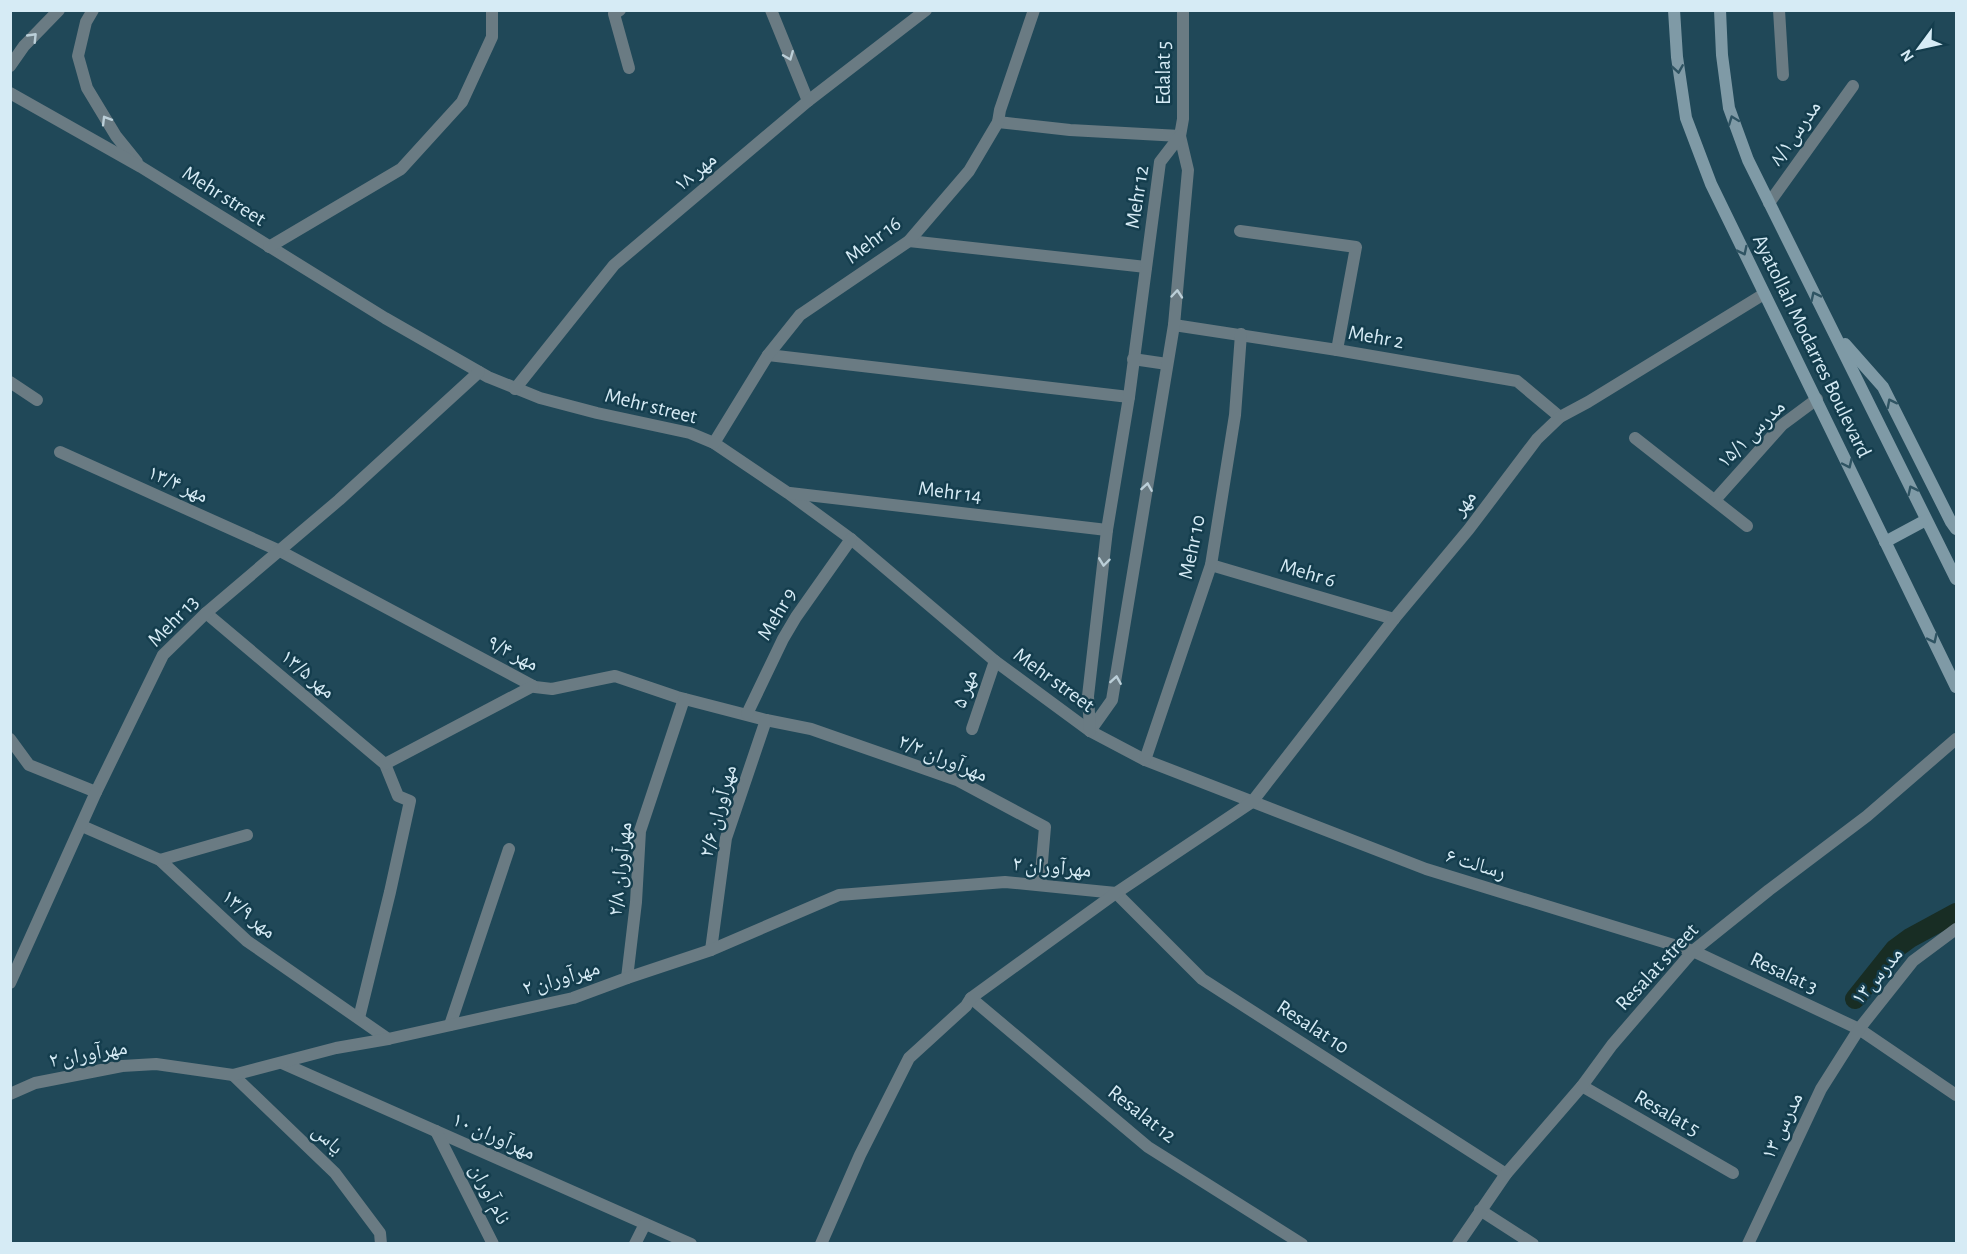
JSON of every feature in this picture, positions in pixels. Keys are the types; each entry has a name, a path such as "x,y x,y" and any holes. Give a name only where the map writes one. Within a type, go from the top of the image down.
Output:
{"main road":[{"name":"Ayatollah Modarres Boulevard","path":"1674,10 1677,57 1686,118 1711,184 1956,687"},
{"name":"Ayatollah Modarres Boulevard","path":"1720,10 1722,55 1729,108 1748,160 1956,579"},
{"path":"1833,331 1883,387 1956,529"},
{"path":"1885,542 1926,520"}],"street":[{"path":"10,66 24,46 59,10"},
{"path":"93,10 86,22 78,56 87,88 116,136 141,167"},
{"path":"269,247 401,169 462,102 492,37 492,10"},
{"path":"620,10 614,14 629,68"},
{"path":"771,10 808,101"},
{"name":"Mehr 16","path":"714,443 768,355 800,315 909,241 969,171 998,122 1034,10"},
{"name":"Edalat 5","path":"1180,136 1183,119 1183,10"},
{"path":"1779,10 1783,75"},
{"name":"مهر ۱۸","path":"515,389 614,265 808,101 919,13"},
{"name":"مدرس۸/۱","path":"1769,203 1852,86"},
{"name":"Mehr street","path":"10,93 141,167 385,318 479,372 540,398 690,433 714,443 851,539 995,661 1090,730 1145,760 1252,802"},
{"path":"998,122 1070,130 1180,136 1188,170 1174,325 1112,700 1090,730"},
{"name":"Mehr 12","path":"1090,730 1088,696 1107,530 1129,397 1160,162 1180,136"},
{"path":"1240,231 1356,246 1337,350"},
{"path":"909,241 1146,267"},
{"name":"مهر","path":"820,1244 860,1155 909,1058 966,1006 970,998 1116,893 1252,802 1394,620 1469,530 1537,438 1560,417 1764,294"},
{"name":"Mehr 2","path":"1174,325 1241,334 1517,381 1560,417"},
{"name":"Mehr 10","path":"1145,760 1211,565 1235,415 1241,334"},
{"path":"768,355 1129,397"},
{"path":"1133,359 1167,364"},
{"name":"Mehr 13","path":"10,983 96,792 163,655 206,613 356,485 479,372"},
{"path":"10,382 37,400"},
{"name":"مدرس ۱۵/۱","path":"1715,500 1782,425 1817,399"},
{"path":"1635,438 1747,526"},
{"name":"مهر ۱۳/۴","path":"60,452 280,551"},
{"name":"Mehr 14","path":"788,493 1107,530"},
{"name":"Mehr 9","path":"747,714 796,617 851,539"},
{"name":"مهر ۹/۴","path":"280,551 532,686 552,689 615,676 684,699 766,720"},
{"name":"Mehr 6","path":"1211,565 1394,620"},
{"name":"مهر ۱۳/۵","path":"206,613 385,764"},
{"name":"مهر ۵","path":"972,729 995,661"},
{"path":"359,1018 410,801 398,796 385,764 532,686"},
{"name":"مهرآوران ۲/۸","path":"627,978 636,902 640,831 684,699"},
{"name":"مهرآوران ۲/۲","path":"766,720 811,729 957,780 1045,827 1040,885"},
{"name":"مهرآوران ۲/۶","path":"711,950 726,838 766,720"},
{"name":"Resalat street","path":"1458,1244 1506,1174 1693,951 1769,890 1868,816 1956,739"},
{"path":"10,740 29,765 96,792"},
{"name":"رسالت ۶","path":"1252,802 1426,869 1693,951"},
{"name":"مهر ۱۳/۹","path":"82,826 160,860 247,941 388,1039"},
{"path":"160,860 247,835"},
{"path":"450,1025 508,849"},
{"name":"مهرآوران ۲","path":"10,1094 35,1083 122,1066 156,1064 233,1074 336,1048 388,1039 573,998 711,950 839,895 1005,882 1116,893"},
{"name":"Resalat 10","path":"1116,893 1202,979 1506,1174"},
{"name":"مدرس۱۳","path":"1859,1029 1913,961 1956,929"},
{"name":"Resalat 3","path":"1693,951 1859,1029 1956,1095"},
{"name":"Resalat 12","path":"970,998 1148,1147 1302,1244"},
{"name":"مدرس ۱۳","path":"1748,1244 1821,1089 1859,1029"},
{"name":"مهرآوران ۱۰","path":"282,1063 692,1244"},
{"name":"یاس","path":"233,1074 335,1173 380,1233 381,1244"},
{"name":"Resalat 5","path":"1582,1086 1733,1173"},
{"name":"نام آوران","path":"436,1131 493,1244"},
{"path":"1480,1210 1533,1244"},
{"path":"635,1244 645,1224"}],"waterway":[{"path":"1855,999 1895,949 1910,938 1956,913"}]}
